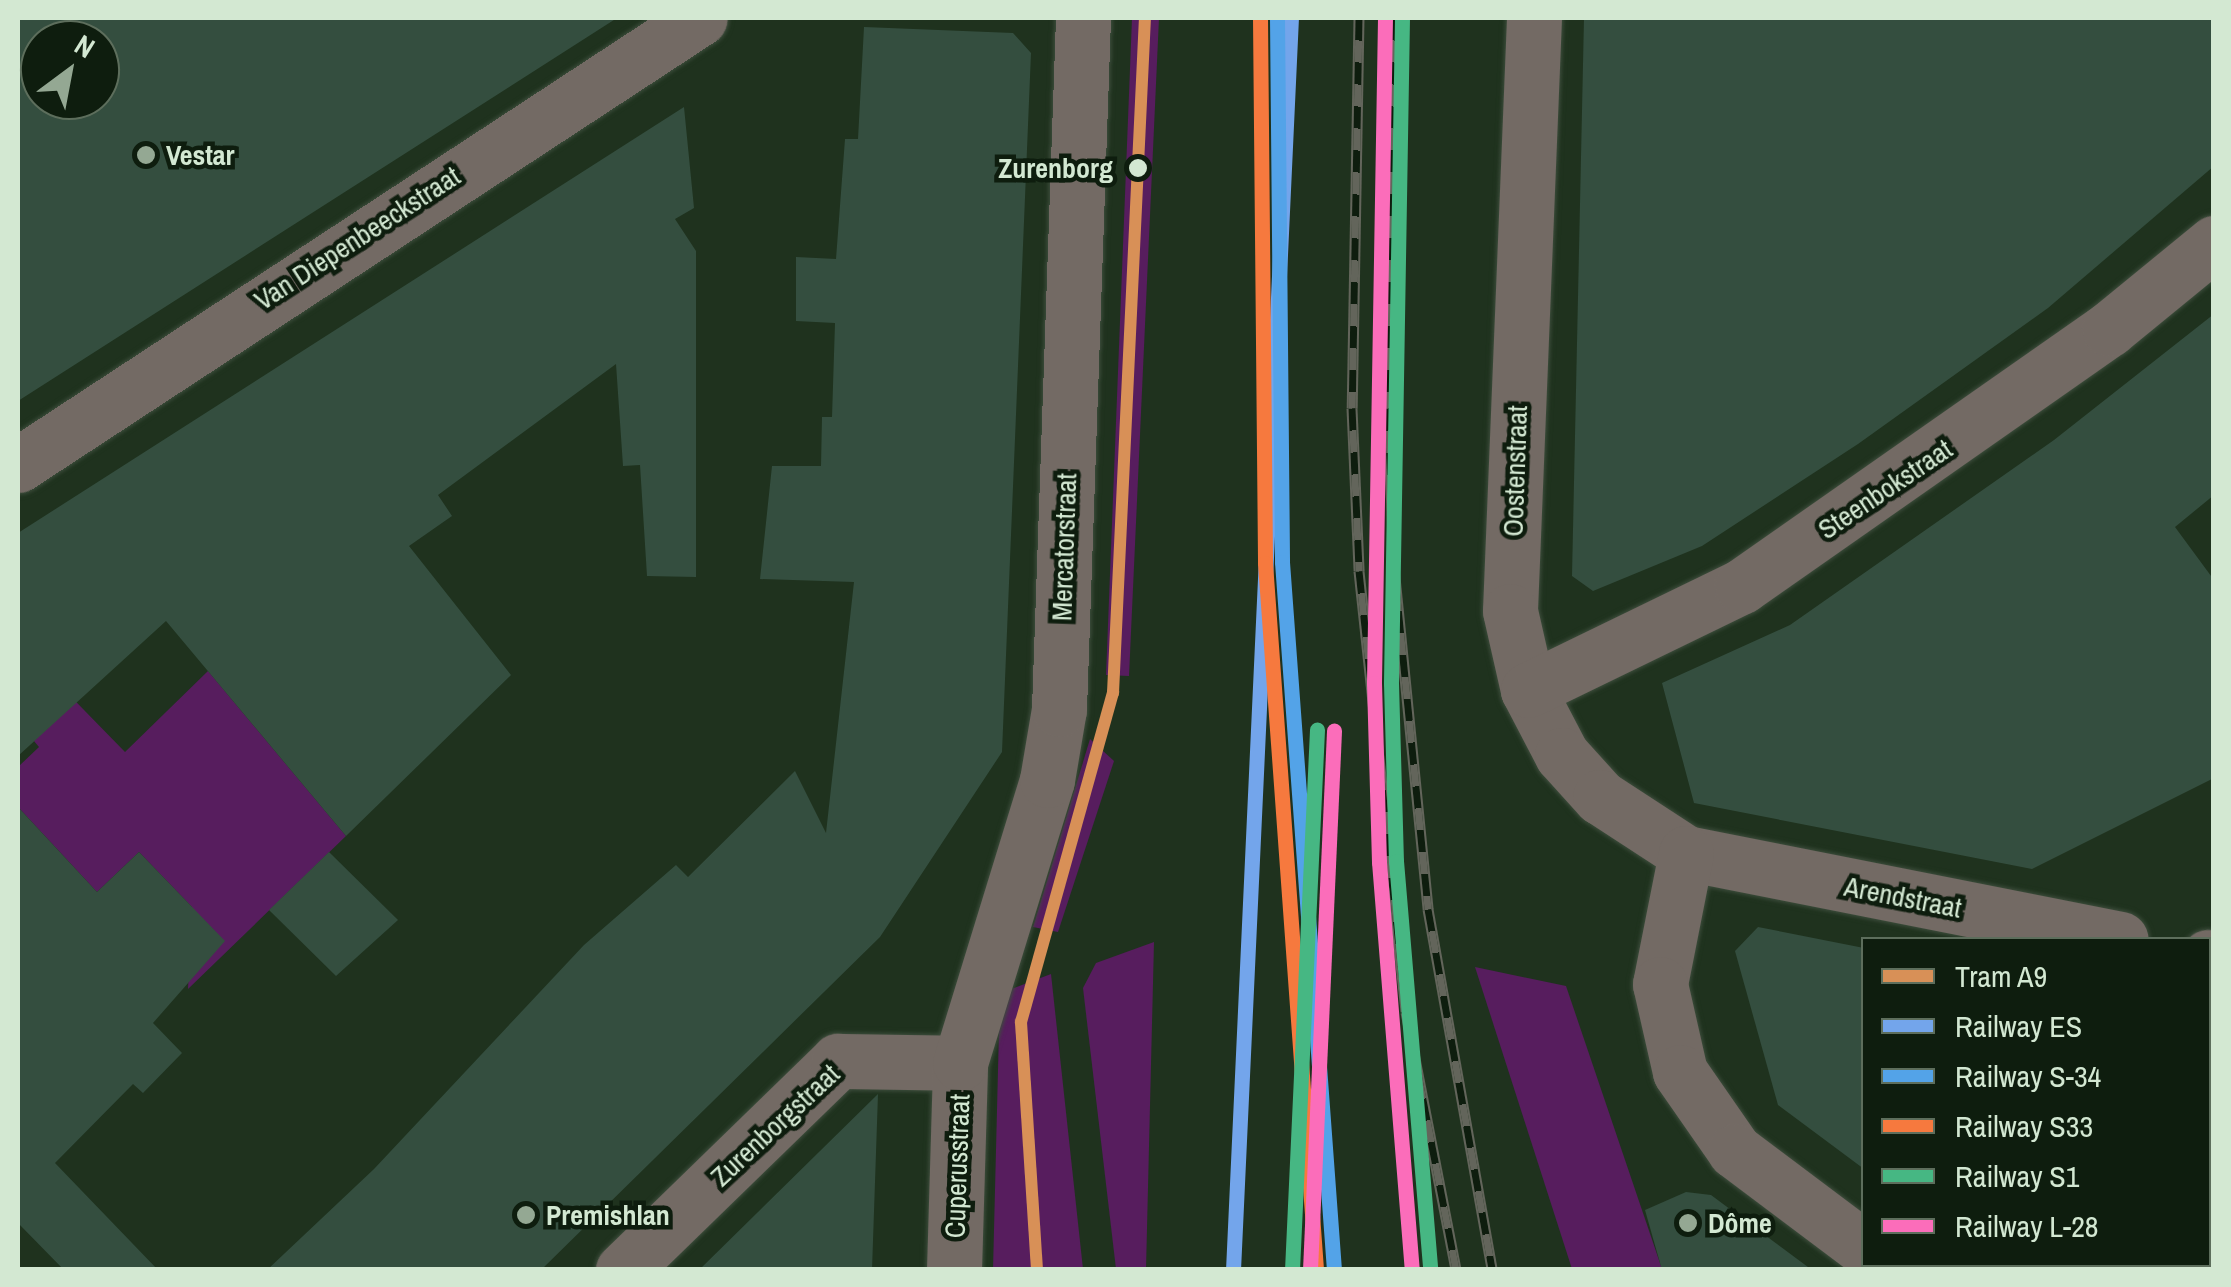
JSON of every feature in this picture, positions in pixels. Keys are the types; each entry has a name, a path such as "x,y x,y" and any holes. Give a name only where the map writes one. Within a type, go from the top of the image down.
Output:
{"street":[{"name":"Van Diepenbeeckstraat","path":"18,465 700,18"},
{"name":"Mercatorstraat","path":"960,1063 1057,728 1083,18"},
{"name":"Oostenstraat","path":"1534,18 1510,611 1528,690 1562,755 1600,797 1686,853"},
{"name":"Steenbokstraat","path":"1528,690 1742,586 1922,465 2214,243"},
{"name":"Arendstraat","path":"1686,853 2105,937"},
{"path":"1686,853 1660,984 1680,1072 1734,1151 1861,1246"},
{"name":"Zurenborgstraat","path":"623,1270 838,1061 960,1063"},
{"name":"Cuperusstraat","path":"954,1270 960,1063"}],"shaded area":[{"path":"1132,18 1159,18 1129,676 1106,675"},
{"path":"44,669 125,752 208,671 346,836 188,989 192,907 139,852 97,892 18,807 18,767 39,747 18,722 40,701"},
{"path":"1090,739 1114,761 1058,932 1033,927"},
{"path":"1154,942 1146,1269 1116,1269 1083,988 1096,963"},
{"path":"1475,967 1566,986 1662,1269 1572,1269"},
{"path":"1051,974 1083,1269 993,1270 999,1030 1009,990"}],"building":[{"path":"18,18 617,18 18,401"},
{"path":"1584,18 2214,18 2214,166 2048,308 1858,444 1702,546 1593,591 1572,576"},
{"path":"864,27 1013,33 1031,53 1002,752 880,937 541,1270 267,1270 374,1169 584,945 676,865 688,877 795,771 826,833 854,582 760,579 772,466 821,466 822,417 832,417 835,323 796,321 796,257 836,259 845,139 858,139"},
{"path":"684,107 694,208 675,219 696,251 696,577 647,576 640,465 623,466 616,364 438,495 452,516 409,546 511,675 346,836 166,621 18,756 18,533"},
{"path":"2214,314 2214,495 2175,527 2214,580 2214,778 2032,869 1694,803 1662,683 1790,625 2054,440"},
{"path":"18,807 97,892 139,852 225,941 153,1023 182,1053 143,1093 133,1084 55,1163 158,1270 64,1270 18,1223"},
{"path":"329,852 398,920 336,976 269,910"},
{"path":"1758,927 1861,947 1861,1167 1778,1105 1735,951"},
{"path":"878,1094 872,1270 699,1270 758,1212"},
{"path":"1686,1192 1711,1195 1812,1270 1662,1270 1645,1210"}],"railway":[{"path":"1359,18 1352,408 1359,571 1406,1012 1456,1270"},
{"path":"1394,18 1388,408 1394,567 1428,909 1492,1270"}],"tram line":[{"name":"A9","path":"1037,1270 1021,1022 1113,693 1145,18"}],"rail line":[{"name":"S33","path":"1260,18 1265,563 1316,1270"},
{"name":"S-34","path":"1277,18 1282,562 1334,1270"},
{"name":"ES","path":"1233,1270 1291,18"},
{"name":"L-28","path":"1385,18 1374,683 1379,862 1412,1270"},
{"name":"S1","path":"1402,18 1391,683 1396,861 1430,1270"},
{"name":"S1","path":"1292,1270 1317,730"},
{"name":"L-28","path":"1310,1270 1334,731"}],"place":[{"name":"Vestar","path":"146,155"},
{"name":"Zurenborg","path":"1138,168"},
{"name":"Premishlan","path":"526,1215"},
{"name":"Dôme","path":"1688,1223"}]}
